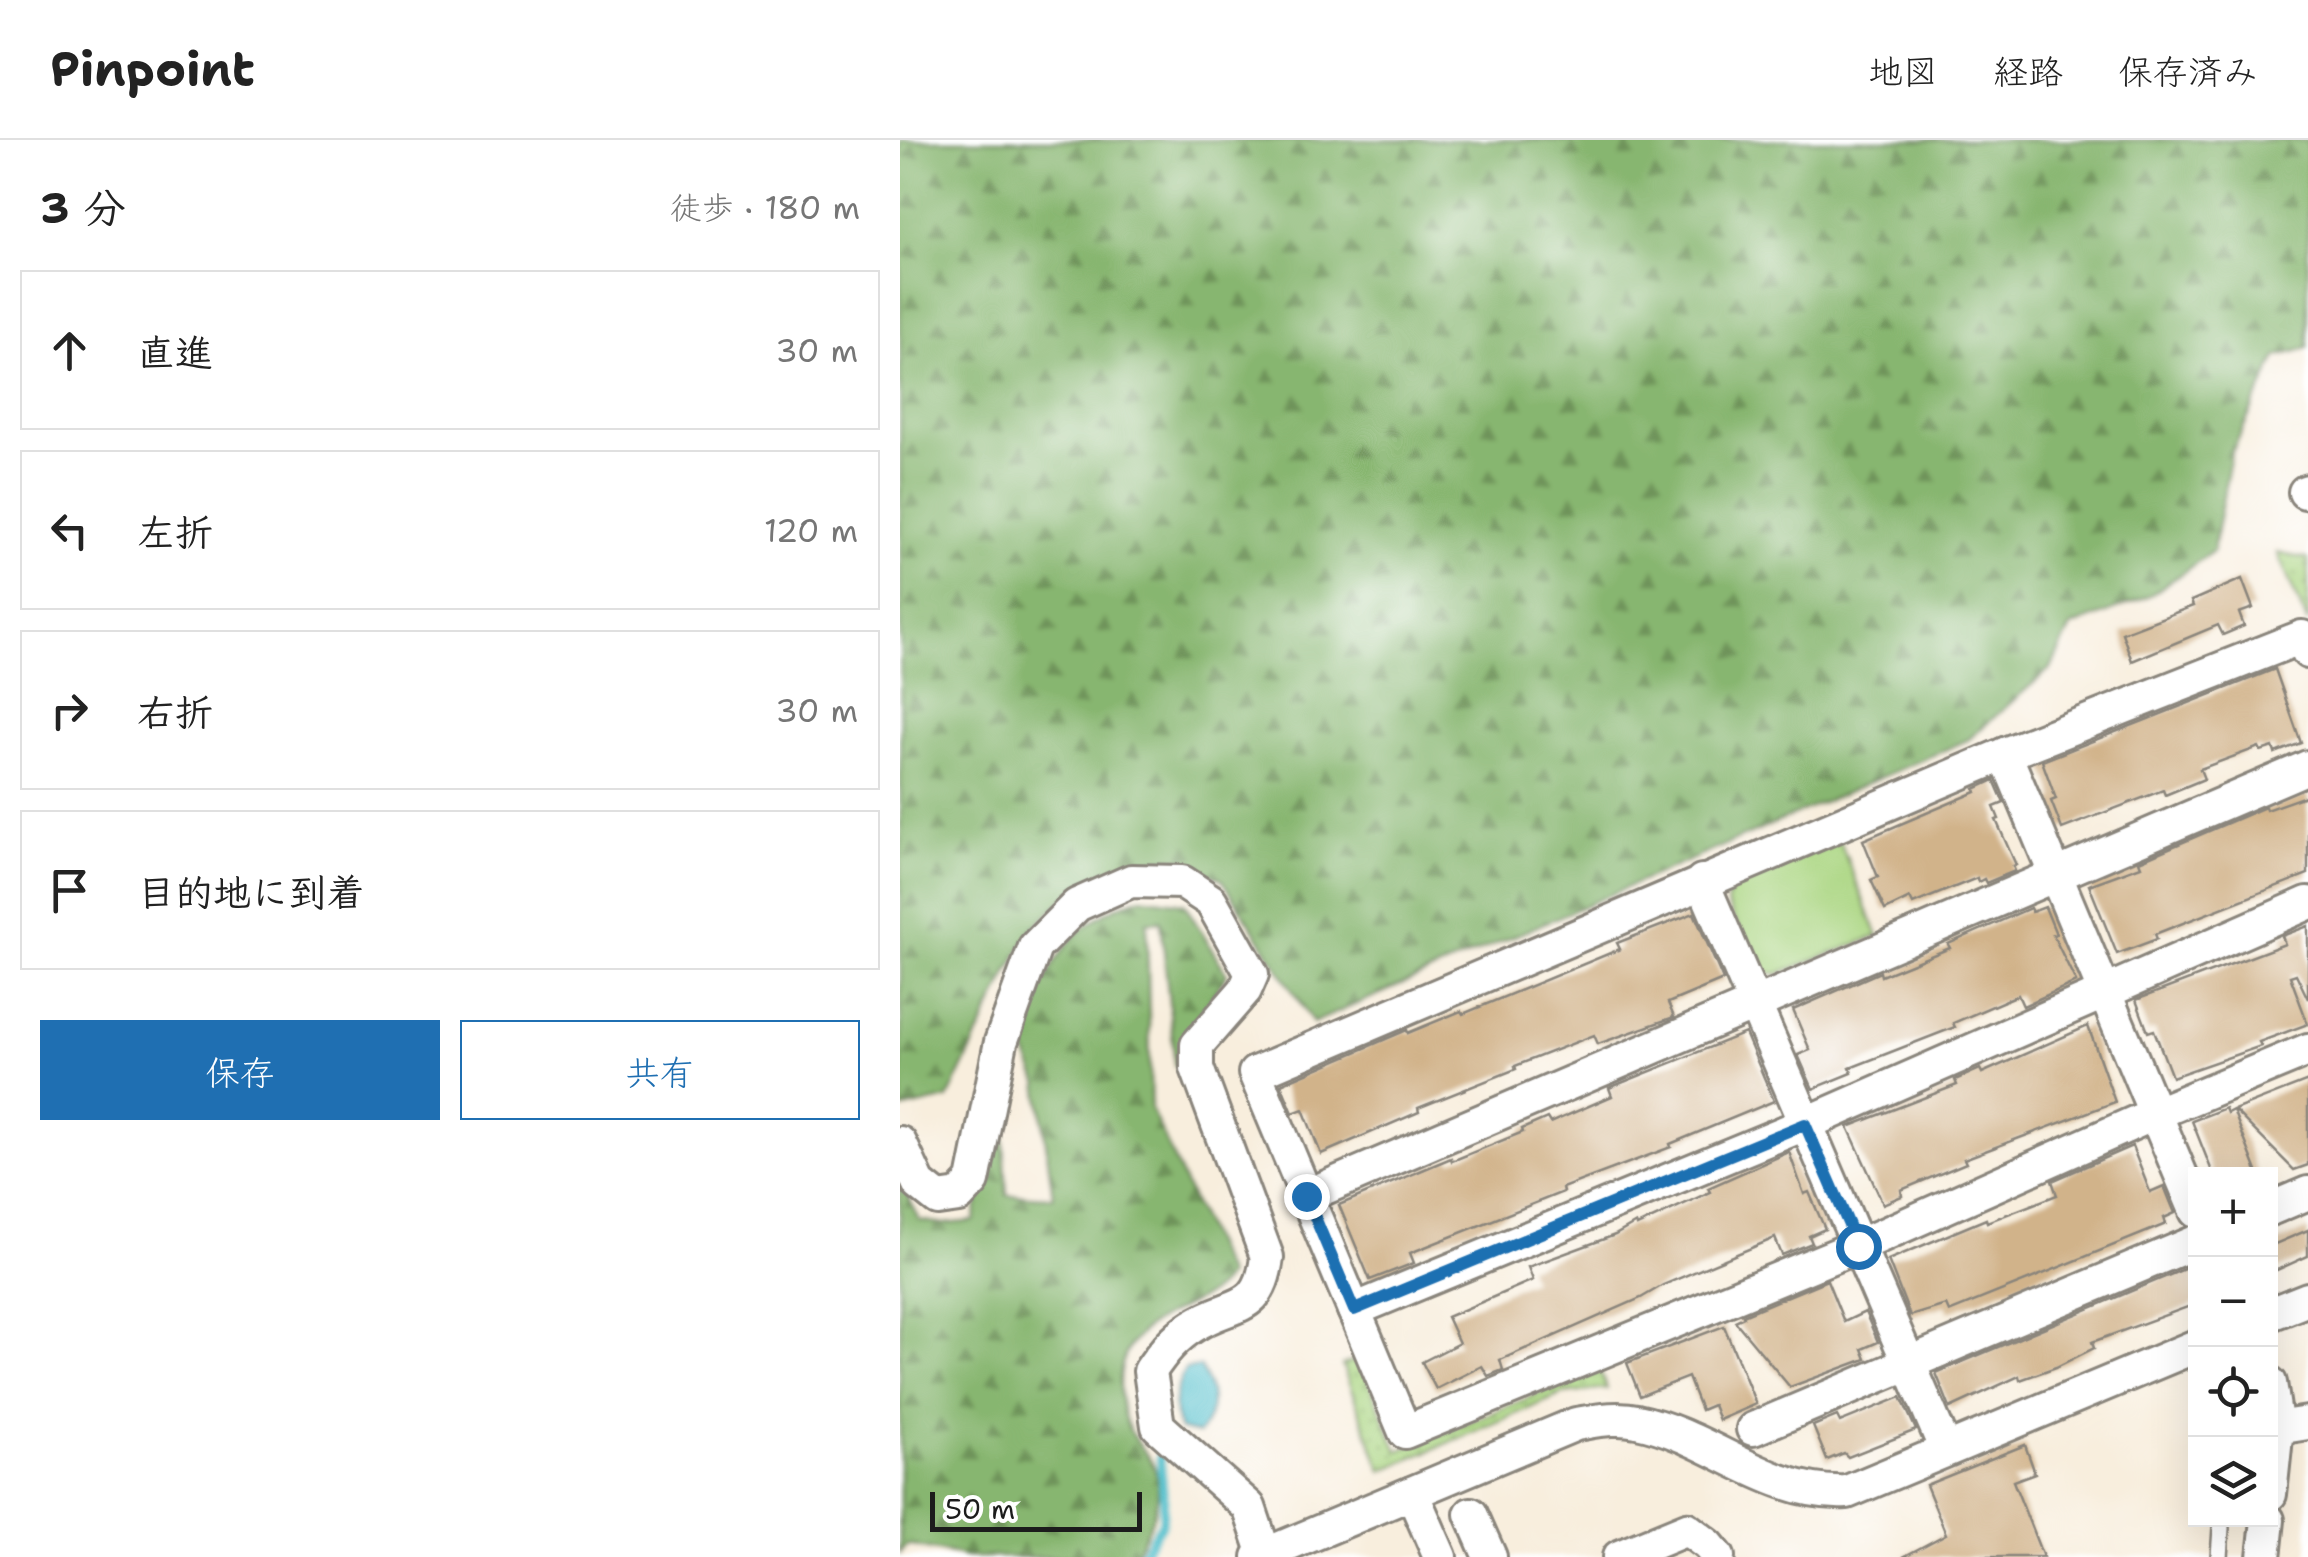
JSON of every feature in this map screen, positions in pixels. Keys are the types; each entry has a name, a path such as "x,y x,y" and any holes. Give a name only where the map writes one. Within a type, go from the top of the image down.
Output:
{"street":[{"path":"2308,652 2302,637 2004,754 1255,1073 1405,1432 1858,1246 2308,1050"},
{"path":"2004,754 2188,1193"},
{"path":"1306,1196 2308,767"},
{"path":"900,1144 919,1184 938,1198 959,1196 973,1181 1002,1042 1035,947 1077,904 1131,880 1182,882 1211,901 1252,974 1245,990 1197,1046 1197,1068 1267,1257 1266,1270 1264,1284 1247,1302 1196,1324 1168,1345 1150,1370 1158,1426 1249,1507 1262,1556 1576,1424 1608,1420 1632,1420 1661,1427 1790,1486 1819,1493 1847,1492 2194,1347"},
{"path":"1702,882 1946,1450"},
{"path":"1354,1310 1805,1124 2308,902"},
{"path":"2278,1205 2308,1192"},
{"path":"1753,1429 2188,1245"},
{"path":"2278,1311 2308,1299"},
{"path":"2278,1399 2292,1426 2278,1469"},
{"path":"1412,1493 1440,1557"},
{"path":"1471,1514 1490,1557"},
{"path":"2264,1557 2267,1527"},
{"path":"1619,1557 1687,1529 1718,1557"}],"lane":[{"path":"2218,1557 2221,1528"}],"green space":[{"path":"900,140 2308,140 2308,348 2277,357 2231,454 2213,551 2148,597 2071,627 2051,668 1968,740 1313,1023 1222,879 1176,858 1126,864 1073,891 1032,929 948,1099 901,1110"},
{"path":"2277,553 2308,559 2308,624"},
{"path":"1836,832 1878,936 1777,974 1759,972 1727,904 1731,879"},
{"path":"1141,897 1184,903 1227,974 1191,1028 1181,1066 1175,1066 1161,921 1147,922 1151,1109 1227,1276 1206,1296 1144,1330 1131,1344 1123,1362 1120,1387 1124,1416 1158,1481 1152,1518 1133,1557 968,1557 907,1545 900,1553 900,1178 919,1220 943,1224 974,1221 1001,1085 1007,1195 1053,1197 1038,1082 1020,1038 1062,951 1093,920"},
{"path":"1359,1359 1398,1451 1599,1369 1607,1389 1563,1394 1382,1471 1342,1365"}],"water":[{"path":"1200,1367 1211,1401 1199,1434 1180,1430 1175,1407 1185,1369"}],"building":[{"path":"2242,579 2253,608 2239,613 2244,626 2223,635 2218,625 2132,661 2122,633 2193,606 2191,601"},
{"path":"2275,669 2301,743 2275,753 2273,747 2261,751 2259,747 2200,769 2204,779 2165,795 2163,790 2062,829 2042,761"},
{"path":"1994,780 2004,803 1994,807 1999,819 1996,820 2016,865 2015,871 1986,883 1984,879 1978,882 1977,878 1913,904 1910,898 1885,910 1871,880 1878,877 1863,840 1976,792 1975,789"},
{"path":"2308,795 2308,874 2155,934 2157,939 2117,954 2089,885 2141,866 2139,861 2265,807 2266,810"},
{"path":"2045,907 2056,934 2053,935 2076,982 2023,1006 2018,995 1953,1023 1955,1027 1850,1068 1852,1073 1813,1089 1798,1055 1810,1050 1793,1010 1880,972 1881,976 1950,948 1948,944 2030,908 2032,912"},
{"path":"1694,913 1723,980 1668,1003 1674,1017 1598,1044 1594,1035 1418,1108 1419,1112 1321,1154 1303,1109 1293,1113 1281,1084 1407,1030 1408,1033 1461,1011 1463,1014 1620,949 1617,943"},
{"path":"2308,926 2308,999 2296,974 2290,976 2308,1024 2259,1042 2261,1046 2172,1077 2154,1030 2148,1032 2136,1000 2285,944 2282,936"},
{"path":"2088,1026 2115,1102 1964,1159 1966,1163 1901,1190 1902,1196 1883,1204 1848,1127 1957,1085 1955,1080 1980,1069 1982,1073"},
{"path":"1745,1033 1774,1101 1410,1253 1414,1263 1370,1280 1339,1205 1523,1132 1522,1129 1547,1118 1550,1123 1612,1096 1609,1088"},
{"path":"2308,1081 2308,1165 2294,1170 2234,1110"},
{"path":"2225,1108 2227,1113 2233,1110 2255,1167 2210,1167 2192,1121"},
{"path":"2132,1146 2150,1192 2164,1186 2175,1213 2164,1218 2166,1224 1949,1312 1946,1305 1910,1316 1888,1260 1986,1219 1987,1222 2057,1195 2052,1181"},
{"path":"1789,1152 1804,1194 1809,1192 1825,1229 1809,1236 1812,1243 1782,1255 1775,1238 1500,1360 1503,1370 1488,1376 1482,1366 1436,1389 1422,1362 1459,1343 1447,1317 1533,1280 1528,1267 1615,1235 1636,1223 1637,1226 1710,1192 1708,1188"},
{"path":"2308,1230 2308,1256 2278,1269 2278,1243"},
{"path":"2188,1267 2188,1307 2092,1342 2094,1348 2056,1367 2020,1380 2019,1376 1950,1408 1936,1373"},
{"path":"1827,1280 1844,1322 1865,1312 1878,1342 1862,1349 1866,1359 1790,1387 1735,1321"},
{"path":"1724,1326 1756,1404 1719,1420 1713,1405 1701,1410 1688,1377 1640,1396 1627,1363"},
{"path":"1901,1397 1916,1430 1848,1457 1844,1453 1827,1460 1813,1426 1837,1416 1840,1422"},
{"path":"2025,1445 2035,1473 2013,1481 2043,1557 1903,1557 1946,1534 1926,1485"}],"waterway":[{"path":"1140,1557 1162,1523 1160,1457"}],"route":[{"path":"1306,1196 1354,1310 1805,1124 1858,1246"}]}
